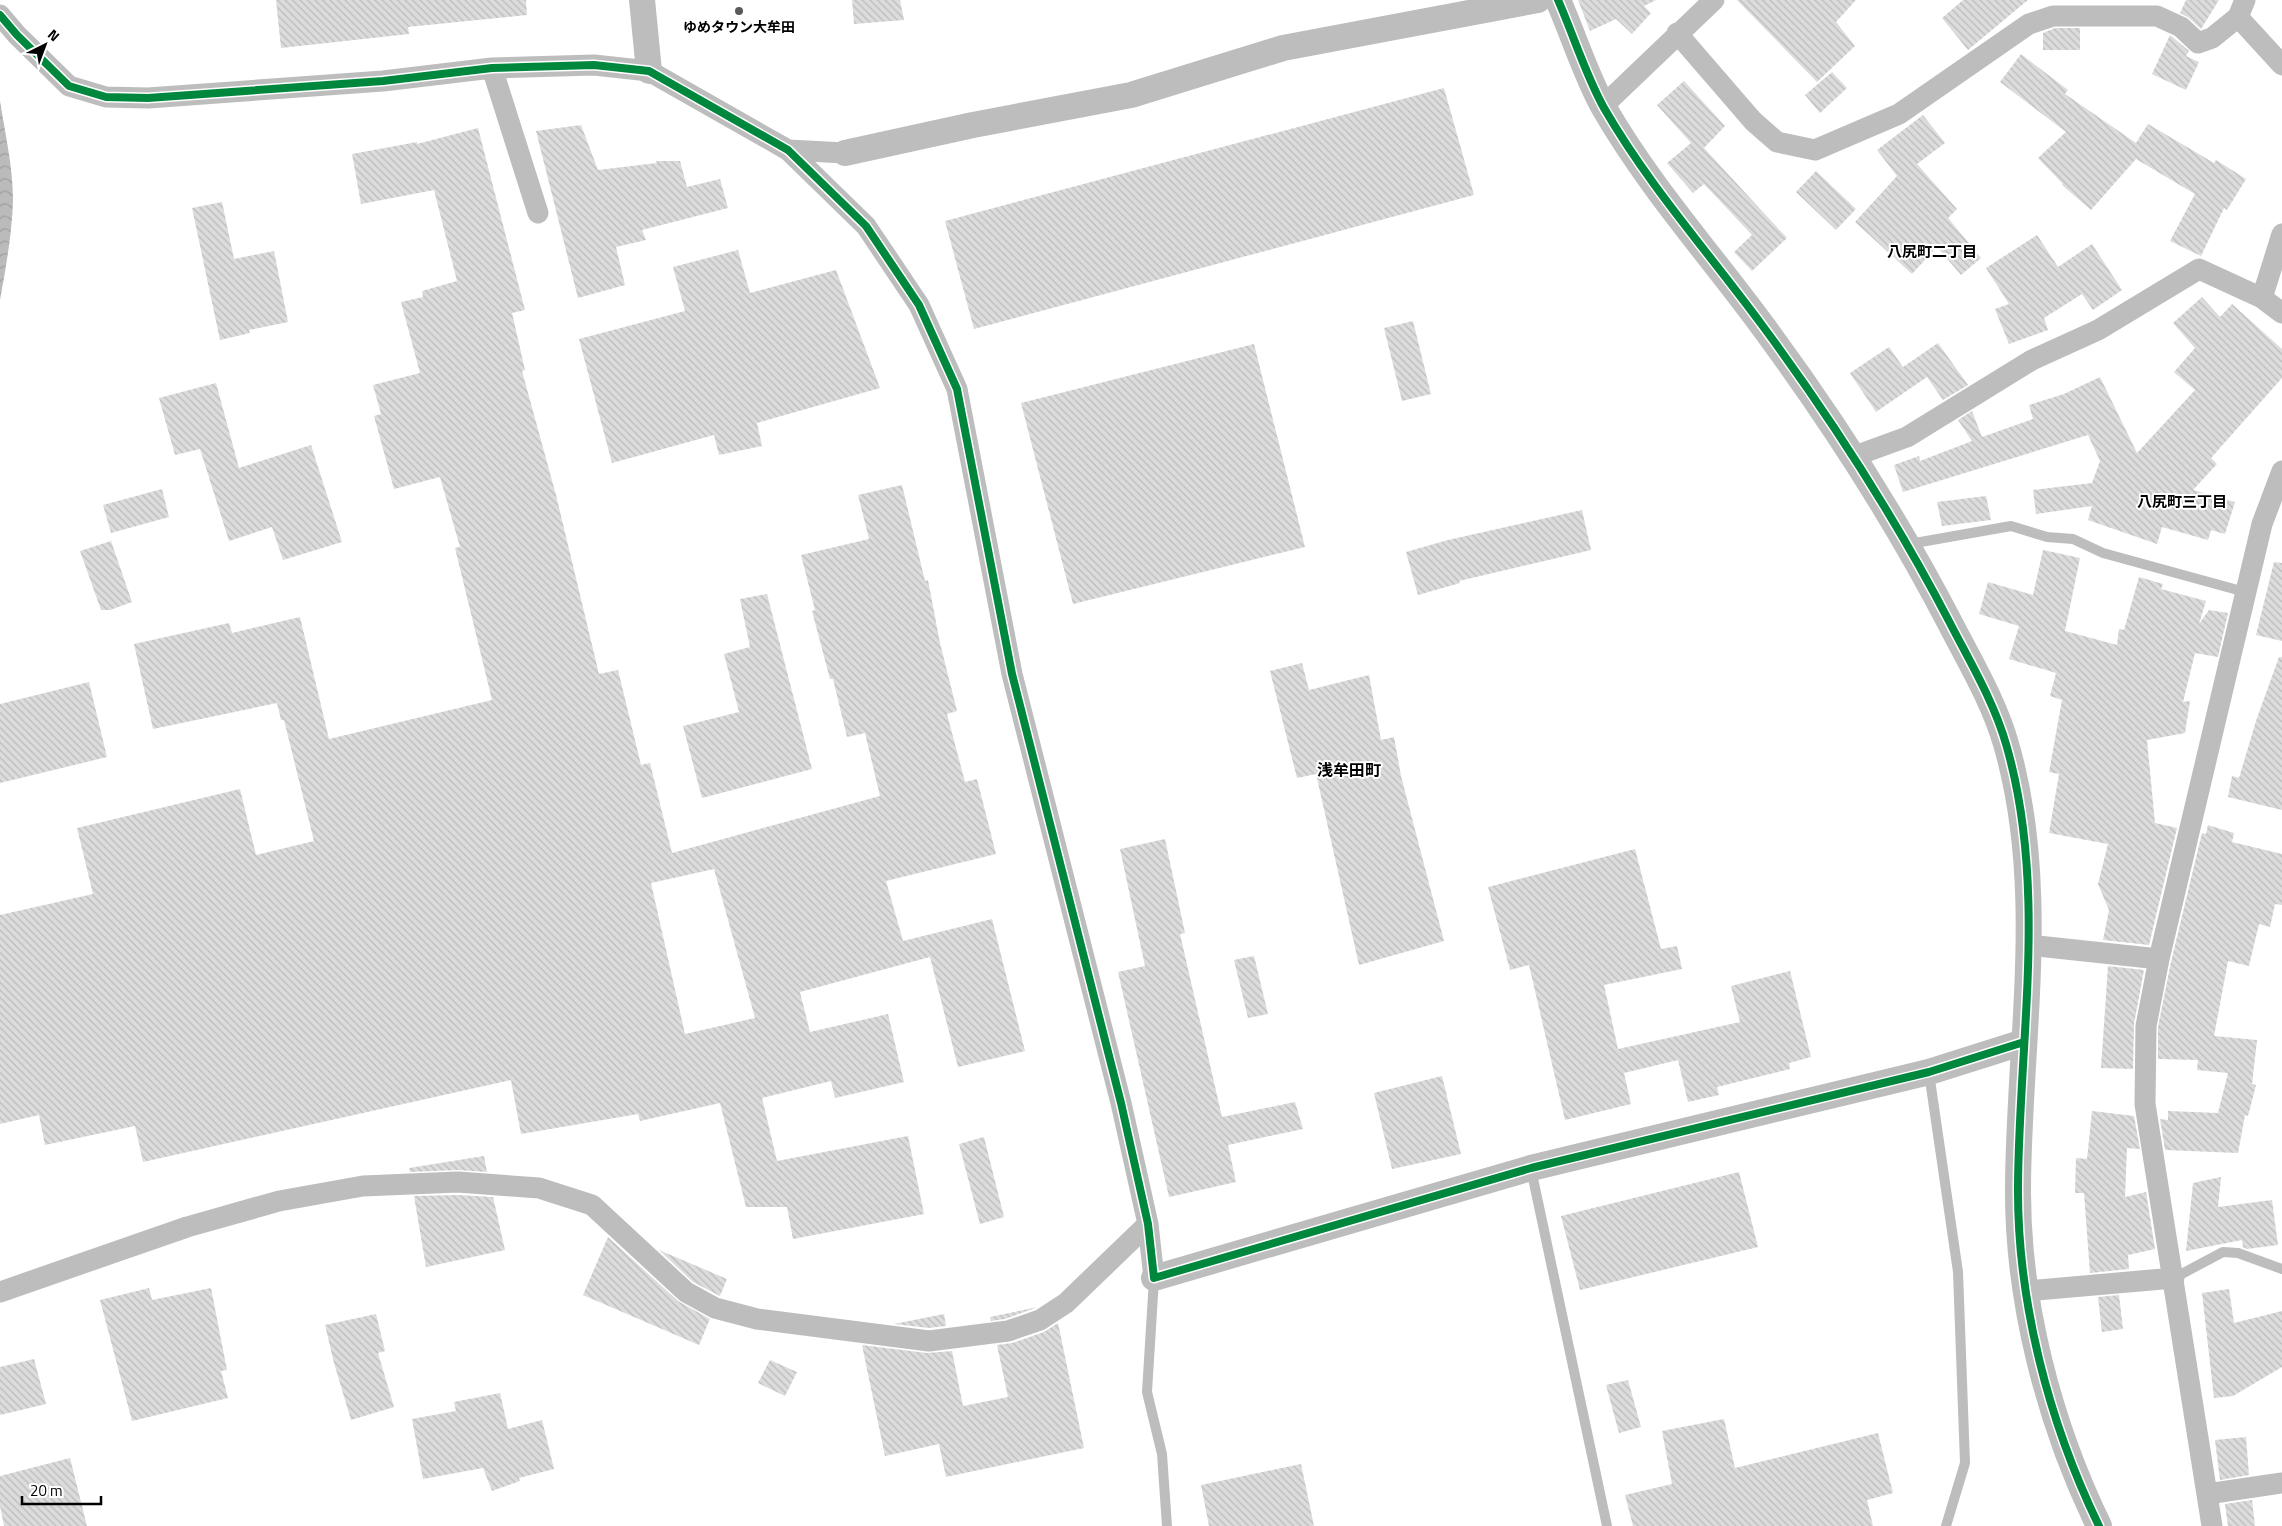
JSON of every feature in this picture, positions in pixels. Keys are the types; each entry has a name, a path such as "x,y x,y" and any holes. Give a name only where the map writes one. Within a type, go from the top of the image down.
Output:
{"street":[{"path":"642,0 649,71"},
{"path":"788,150 845,153 973,125 1131,95 1283,48 1538,0"},
{"path":"1558,0 1603,106 1662,195 1763,326 1852,457 1928,581 1975,672 2005,739 2020,796 2027,853 2028,945 2018,1188 2021,1257 2034,1341 2067,1451 2099,1526"},
{"path":"1603,106 1677,33 1714,0"},
{"path":"1677,33 1753,121 1777,142 1815,150 1899,114 2029,24 2053,16 2157,16 2181,27 2198,43 2212,38 2241,8 2282,65"},
{"path":"0,15 17,36 69,86 106,97 148,98 344,84 492,68 594,65 649,71 788,150 866,226 919,305 957,389 1012,674 1121,1103 1148,1224 1154,1278 1531,1168 1929,1072 2024,1042"},
{"path":"492,68 538,213"},
{"path":"2262,298 2282,234"},
{"path":"1852,457 1907,437 2032,360 2098,330 2199,270 2262,298 2282,313"},
{"path":"2212,1526 2145,1104 2146,1026 2159,959 2245,592 2262,524 2282,471"},
{"path":"2028,945 2159,959"},
{"path":"0,1292 187,1227 279,1201 363,1186 458,1182 539,1188 592,1205 686,1292 715,1308 758,1319 929,1341 1008,1331 1040,1320 1066,1303 1148,1224"},
{"path":"2026,1292 2174,1278"},
{"path":"2207,1494 2282,1483"}],"lane":[{"path":"1915,544 2011,526 2047,537 2073,539 2103,553 2245,592"},
{"path":"1929,1072 1958,1272 1965,1463 1946,1526"},
{"path":"1531,1168 1607,1526"},
{"path":"2174,1278 2223,1252 2238,1253 2280,1265"},
{"path":"1154,1278 1147,1392 1162,1454 1167,1526"}],"water":[{"path":"0,101 10,163 13,200 10,238 0,300"}],"building":[{"path":"276,0 526,0 527,15 408,27 409,34 281,48"},
{"path":"852,0 900,0 904,20 854,24"},
{"path":"1578,0 1656,0 1644,6 1651,13 1632,34 1616,19 1590,31"},
{"path":"1737,0 1856,0 1836,22 1855,46 1817,82"},
{"path":"1963,0 2028,0 1968,50 1942,18"},
{"path":"2186,0 2219,0 2201,29 2180,13"},
{"path":"2055,28 2080,28 2080,50 2043,50 2043,33"},
{"path":"2170,35 2189,51 2186,56 2199,62 2186,90 2152,74"},
{"path":"2021,54 2068,90 2065,94 2136,143 2148,124 2214,163 2216,160 2246,179 2227,210 2224,208 2201,256 2170,241 2195,194 2136,159 2091,210 2062,185 2038,158 2066,132 2000,82"},
{"path":"1832,72 1847,88 1820,113 1805,95"},
{"path":"1684,81 1725,126 1704,148 1787,238 1752,271 1734,252 1752,235 1704,184 1693,193 1667,163 1691,143 1657,105"},
{"path":"1444,88 1474,195 974,329 945,221"},
{"path":"1923,115 1945,143 1917,164 1957,209 1948,218 1981,258 1961,275 1937,247 1912,274 1855,222 1897,176 1877,150"},
{"path":"581,125 598,170 657,163 656,161 680,161 687,187 720,179 728,208 642,230 646,240 616,247 625,285 578,298 536,131"},
{"path":"478,128 525,310 512,313 525,370 522,371 556,495 599,674 618,670 641,765 650,763 672,853 880,796 865,733 847,737 833,679 830,679 812,611 815,610 801,555 869,539 858,495 902,485 925,581 928,580 940,643 957,711 947,714 965,782 977,779 996,854 886,881 903,941 992,919 1025,1051 958,1067 930,957 800,992 810,1032 888,1014 904,1082 835,1098 831,1081 762,1098 777,1161 908,1136 924,1214 793,1239 787,1207 746,1207 720,1103 640,1121 638,1114 521,1134 511,1080 143,1162 135,1126 45,1145 39,1115 0,1124 0,915 93,894 77,828 240,789 256,855 314,841 284,720 281,720 277,703 153,729 134,644 229,623 232,633 300,617 329,739 492,700 455,548 460,547 440,477 394,489 374,416 381,414 373,385 420,373 401,302 423,297 422,291 457,281 434,190 361,204 352,154 417,142 417,144","holes":["714,869 755,1018 685,1034 651,883"]},
{"path":"1816,171 1856,209 1836,230 1796,192"},
{"path":"222,202 234,259 274,251 288,322 249,330 250,333 220,340 192,208"},
{"path":"2037,235 2058,267 2092,244 2122,290 2093,310 2082,294 2044,318 2048,330 2009,344 1995,309 2009,304 1986,268"},
{"path":"738,250 750,293 836,270 880,388 757,423 762,446 719,455 714,435 612,463 579,339 685,311 673,267"},
{"path":"2202,297 2220,317 2232,304 2282,349 2282,378 2211,458 2217,464 2193,490 2235,502 2225,534 2211,530 2208,540 2162,527 2157,544 2088,520 2092,506 2036,514 2033,490 2092,483 2100,461 2088,435 1903,492 1894,465 1919,456 1920,461 1972,441 1958,420 1972,411 1982,437 2033,419 2029,405 2064,394 2100,377 2137,453 2195,390 2174,372 2195,348 2173,323"},
{"path":"1413,321 1431,394 1402,401 1384,328"},
{"path":"1938,343 1968,385 1943,400 1927,377 1876,412 1850,373 1889,347 1903,367"},
{"path":"1254,344 1305,547 1073,604 1021,403"},
{"path":"216,383 239,468 311,445 342,542 283,560 272,527 229,541 200,449 175,455 159,398"},
{"path":"162,489 169,517 111,533 103,505"},
{"path":"1986,496 1991,520 1942,526 1937,502"},
{"path":"1582,510 1591,550 1459,581 1460,583 1418,595 1406,552 1448,540"},
{"path":"111,541 132,602 110,610 101,610 80,551"},
{"path":"2043,550 2080,558 2065,631 2117,645 2119,629 2124,630 2139,577 2163,584 2161,589 2206,601 2199,624 2209,610 2228,613 2218,657 2195,653 2183,702 2190,701 2185,733 2147,740 2155,823 2177,828 2149,945 2103,940 2109,910 2098,884 2108,844 2049,833 2059,774 2049,772 2062,700 2050,696 2056,673 2009,659 2019,626 1979,614 1988,582 2033,595"},
{"path":"2274,562 2282,563 2282,641 2256,635"},
{"path":"767,594 812,769 702,798 683,726 739,712 724,654 750,647 740,599"},
{"path":"2279,657 2282,657 2282,810 2228,797 2232,776 2239,778 2256,721"},
{"path":"1302,663 1309,690 1369,675 1381,740 1394,737 1401,776 1444,941 1359,965 1316,774 1297,778 1270,671"},
{"path":"89,682 107,757 0,783 0,704"},
{"path":"2208,825 2234,833 2232,842 2282,854 2282,905 2275,904 2270,927 2259,924 2249,966 2228,961 2214,1036 2257,1040 2252,1084 2256,1085 2248,1116 2245,1115 2238,1153 2165,1150 2160,1119 2168,1120 2168,1111 2218,1113 2228,1073 2197,1070 2198,1060 2158,1059 2158,1027 2171,962 2202,833 2206,834"},
{"path":"1165,839 1185,933 1180,934 1222,1117 1295,1102 1303,1129 1228,1145 1236,1182 1169,1197 1118,972 1145,966 1120,849"},
{"path":"1635,849 1661,949 1677,946 1682,969 1604,985 1618,1049 1740,1022 1731,986 1790,971 1811,1057 1789,1063 1790,1069 1717,1087 1719,1095 1688,1102 1678,1060 1624,1073 1631,1104 1565,1120 1529,965 1510,970 1488,887"},
{"path":"1254,956 1268,1014 1248,1018 1234,960"},
{"path":"2108,966 2144,970 2134,1024 2133,1069 2101,1068"},
{"path":"1442,1076 1461,1154 1392,1169 1374,1093"},
{"path":"2092,1111 2134,1116 2140,1149 2127,1148 2125,1197 2146,1192 2155,1249 2128,1255 2129,1269 2090,1273 2084,1193 2075,1193 2076,1158 2087,1159"},
{"path":"984,1137 1004,1217 980,1224 959,1144"},
{"path":"484,1156 487,1172 458,1170 410,1172 409,1168"},
{"path":"1739,1172 1758,1247 1580,1290 1561,1216"},
{"path":"2221,1177 2218,1207 2272,1200 2278,1245 2247,1249 2243,1247 2242,1240 2186,1251 2193,1183"},
{"path":"458,1195 493,1197 505,1250 426,1267 414,1196"},
{"path":"608,1237 678,1301 710,1319 699,1345 583,1295"},
{"path":"659,1250 727,1279 720,1296 693,1282"},
{"path":"149,1288 152,1300 211,1288 227,1370 221,1371 228,1398 132,1421 100,1300"},
{"path":"2229,1289 2234,1323 2282,1311 2282,1367 2233,1396 2214,1398 2202,1293"},
{"path":"2119,1295 2123,1329 2102,1332 2098,1297"},
{"path":"1038,1307 1005,1319 991,1321 990,1317"},
{"path":"376,1314 385,1351 378,1353 394,1407 351,1420 325,1325"},
{"path":"944,1314 946,1326 929,1328 894,1324"},
{"path":"1058,1323 1084,1448 946,1477 939,1444 885,1456 862,1345 927,1353 952,1351 963,1406 1008,1397 997,1345 1012,1343 1044,1332"},
{"path":"34,1359 46,1404 0,1415 0,1367"},
{"path":"770,1360 797,1372 785,1396 758,1383"},
{"path":"1628,1380 1641,1427 1619,1433 1606,1385"},
{"path":"500,1393 508,1429 542,1420 554,1469 519,1478 520,1481 492,1491 483,1468 423,1479 412,1419 456,1411 454,1402"},
{"path":"1724,1419 1735,1468 1878,1433 1893,1493 1867,1500 1873,1526 1633,1526 1625,1495 1672,1484 1662,1431"},
{"path":"2246,1437 2249,1475 2220,1480 2215,1440"},
{"path":"70,1458 87,1526 4,1526 0,1506 0,1476"},
{"path":"1301,1464 1314,1526 1209,1526 1201,1485"},
{"path":"2252,1500 2255,1526 2228,1526 2225,1504"}],"cycle path":[{"path":"1558,0 1585,69 1604,108 1640,165 1742,298 1813,396 1862,470 1908,546 1981,682 2001,728 2019,798 2026,853 2029,908 2018,1186 2023,1273 2039,1360 2051,1403 2065,1446 2099,1526"},
{"path":"0,15 17,35 69,86 106,97 148,98 383,81 492,68 594,65 649,71 788,150 866,226 919,305 957,389 1012,674 1121,1103 1148,1224 1154,1278 1531,1168 1929,1072 2024,1042"}],"place":[{"name":"ゆめタウン大牟田","path":"739,11"}],"district":[{"name":"八尻町二丁目","path":"1932,252"},
{"name":"八尻町三丁目","path":"2182,502"},
{"name":"浅牟田町","path":"1349,770"}]}
